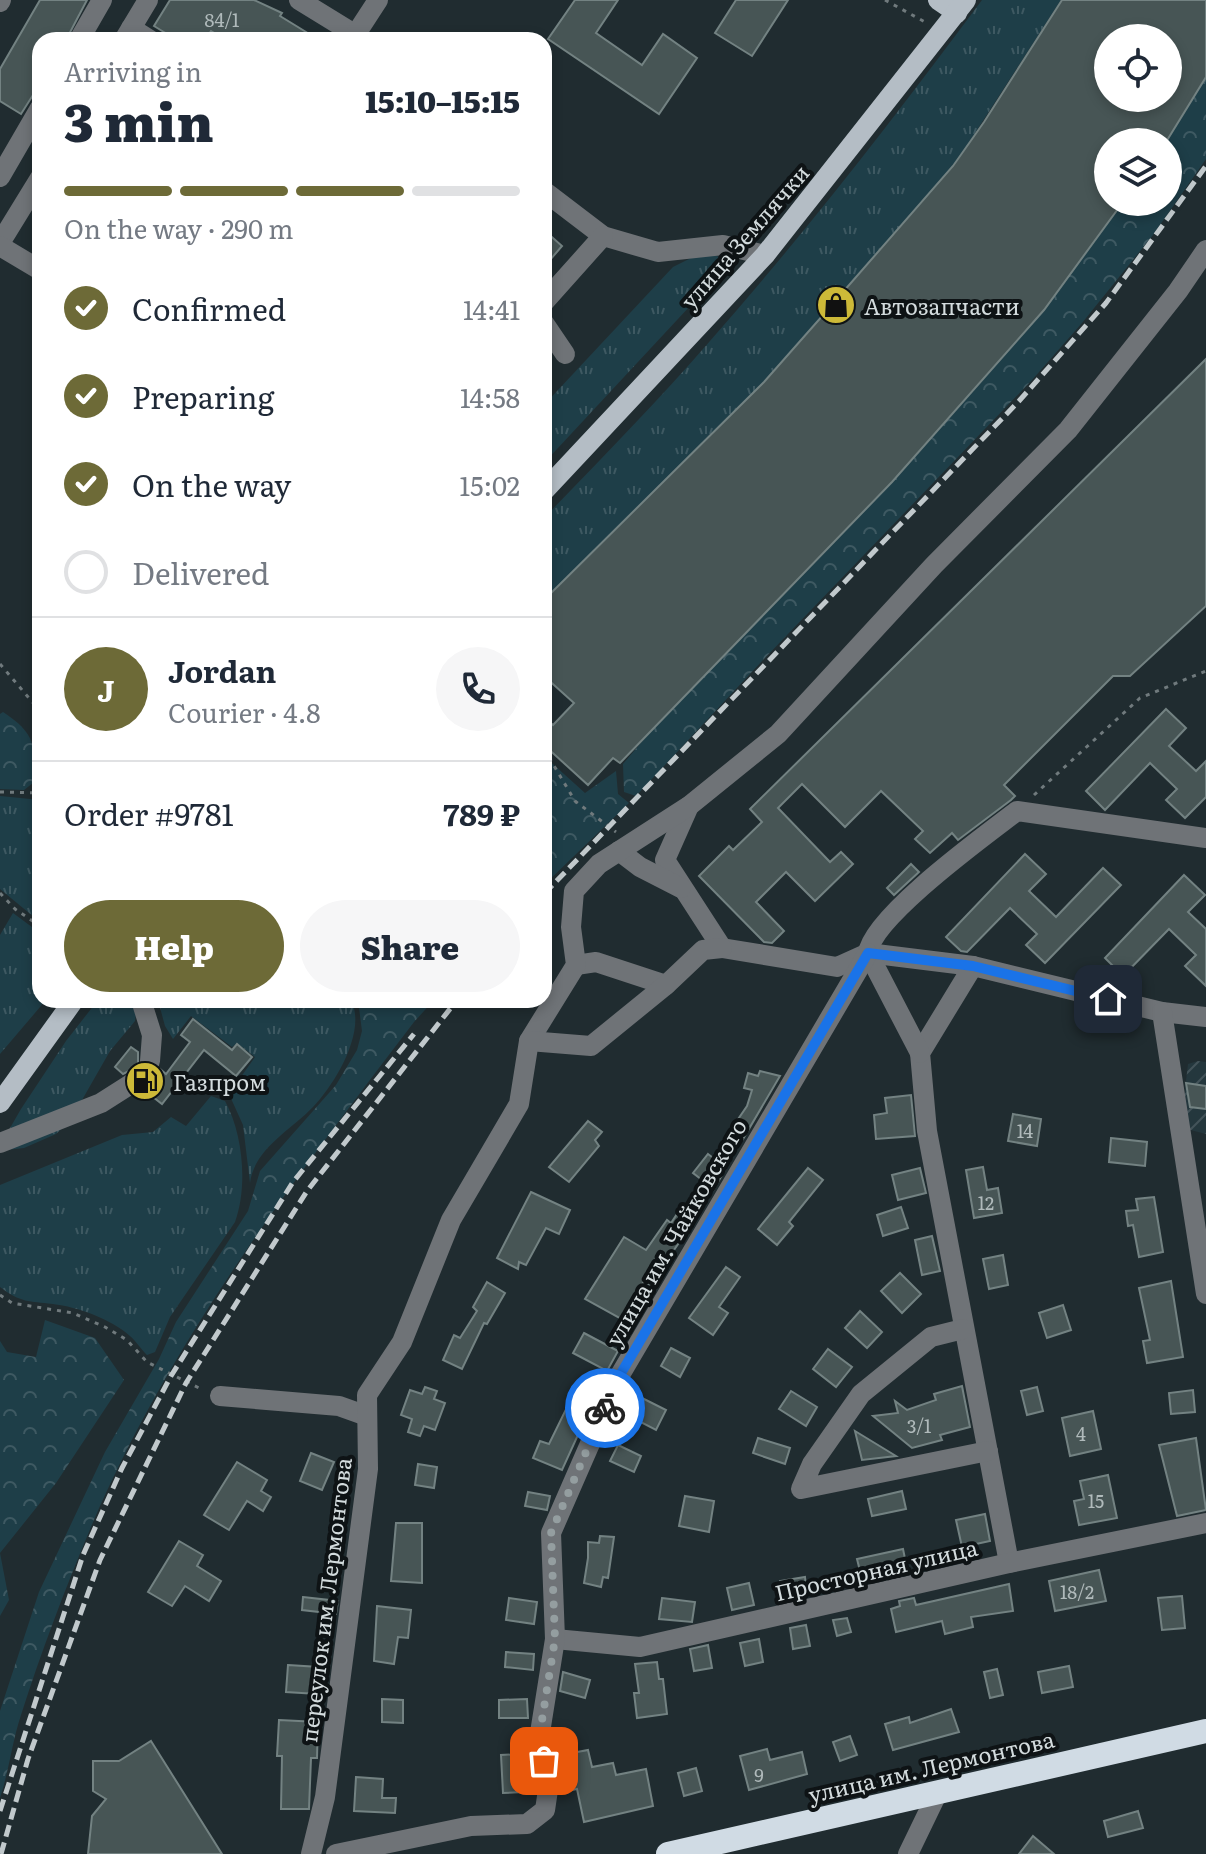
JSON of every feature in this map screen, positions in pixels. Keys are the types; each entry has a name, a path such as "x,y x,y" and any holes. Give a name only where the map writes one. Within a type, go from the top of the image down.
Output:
{"highway":[{"name":"улица им. Лермонтова","path":"668,1854 1206,1731"}],"main road":[{"path":"938,0 962,6"},
{"name":"улица Землячки","path":"552,482 765,255 962,6"},
{"path":"0,1103 68,1008"}],"street":[{"path":"84,32 102,0"},
{"path":"129,32 148,0"},
{"path":"299,0 347,32"},
{"path":"357,32 378,0"},
{"path":"0,177 32,122"},
{"path":"32,191 0,244 32,265"},
{"path":"552,197 603,236 658,252 723,245 765,255"},
{"path":"552,293 603,236"},
{"path":"552,1004 576,965 571,927 574,891 599,864 689,806 778,734 934,565 1068,430 1178,291 1206,250"},
{"path":"552,335 565,354"},
{"path":"689,806 665,860 722,948"},
{"path":"1017,811 1206,838"},
{"name":"улица им. Чайковского","path":"336,1854 471,1826 527,1824 545,1810 549,1783 539,1739 555,1639 551,1533 620,1375 868,953 869,942 895,912 967,849 1017,811"},
{"path":"619,851 640,867 682,889"},
{"path":"549,1008 529,1041 591,1046 666,985 703,950 722,948 837,967 868,953 973,966 1162,1012 1206,1017"},
{"path":"868,953 920,1053 927,1131 1009,1563"},
{"path":"576,965 596,962 666,985"},
{"path":"920,1053 973,966"},
{"path":"144,1008 152,1035 150,1061"},
{"path":"1162,1012 1206,1294"},
{"name":"переулок им. Лермонтова","path":"311,1854 325,1797 368,1469 367,1395 402,1342 451,1220 519,1104 529,1041"},
{"path":"0,1143 101,1103 134,1082"},
{"path":"963,1329 931,1337 861,1394 812,1464 801,1489 988,1451"},
{"path":"220,1396 339,1406 367,1416"},
{"name":"Просторная улица","path":"555,1639 640,1647 1009,1563 1206,1523"},
{"path":"908,1854 938,1792"}],"path":[{"path":"885,0 943,31"},
{"path":"0,664 32,702"},
{"path":"1017,811 1140,698 1206,671"},
{"path":"552,762 575,801 617,834 619,851"},
{"path":"0,792 32,793"},
{"path":"0,893 32,921"},
{"path":"0,1295 12,1303 73,1313 105,1327 127,1340 147,1362 186,1383 220,1396"}],"shaded area":[{"path":"1206,1062 1206,1134 1187,1129 1183,1107 1188,1064"}],"green space":[{"path":"982,0 1061,0 959,158 935,186 764,382 552,592 552,510 670,386 746,300"},
{"path":"1206,77 1206,159 1182,193 1182,128 1175,128"},
{"path":"1111,216 1166,216 1082,323 1032,380 636,796 624,792 623,764 650,732 892,482"},
{"path":"715,255 730,263 552,454 552,396 673,267 693,257"},
{"path":"3,712 22,727 32,742 32,784 24,790 0,789 0,714"},
{"path":"552,763 585,793 616,771 618,794 629,803 552,877"},
{"path":"0,796 32,799 32,915 0,889"},
{"path":"13,913 32,927 32,1008 39,1008 0,1054 0,935"},
{"path":"92,1008 137,1008 135,1021 110,1051 70,1121 56,1134 24,1148 6,1150 6,1135 66,1041"},
{"path":"160,1008 353,1008 355,1013 352,1041 339,1071 313,1107 258,1160 250,1183 243,1125 229,1094 255,1057 237,1043 232,1047 191,1016 173,1039 165,1026"},
{"path":"359,1008 427,1008 279,1203 196,1327 158,1392 91,1527 63,1597 21,1715 0,1798 0,1711 39,1592 105,1452 159,1359 176,1322 248,1211 260,1171 336,1085 357,1050 362,1031"},
{"path":"211,1096 225,1101 240,1144 242,1177 239,1208 235,1222 170,1317 155,1352 147,1355 122,1330 94,1315 25,1300 0,1287 0,1185 122,1135 153,1132 171,1117 186,1126"},
{"path":"45,1320 95,1338 124,1380 56,1483 0,1553 0,1341 7,1352 36,1357"},
{"path":"0,1553 9,1600 0,1616"}],"building":[{"path":"40,0 87,0 70,32 32,32 32,97 21,114 0,101 0,69"},
{"path":"170,0 254,0 282,13 280,16 306,32 164,32 154,26"},
{"path":"575,0 618,0 596,33 642,65 663,34 697,58 659,114 552,42 552,33"},
{"path":"736,0 788,0 752,56 715,33"},
{"path":"1062,0 1206,0 1206,77 1175,128 1094,128 1094,216 1113,216 1044,310 892,482 620,763 613,758 588,785 552,752 552,724 574,703 552,683 552,592 764,382 824,314 818,308 836,286 843,292 953,166"},
{"path":"552,237 562,246 552,258"},
{"path":"1206,359 1206,606 1130,676 1113,676 1004,785 1015,796 1011,800 958,840 952,833 930,853 915,839 923,831 881,791 845,827 802,784 778,808 830,862 841,852 853,864 815,901 786,872 756,902 784,931 772,943 764,942 699,876 729,846 733,850 762,822 750,809"},
{"path":"1166,709 1186,728 1169,746 1196,771 1206,761 1206,797 1185,818 1166,800 1177,789 1150,763 1105,810 1086,791"},
{"path":"1025,854 1046,874 1029,891 1056,917 1103,868 1121,885 1045,963 1026,945 1037,934 1010,908 967,952 961,951 946,937"},
{"path":"911,864 919,872 894,895 887,888"},
{"path":"1184,875 1205,895 1188,912 1206,929 1206,986 1185,966 1196,955 1169,929 1123,976 1105,958"},
{"path":"193,1019 232,1050 237,1044 252,1057 236,1076 204,1050 162,1104 144,1090 147,1081 141,1071 133,1069 123,1074 115,1067 131,1047 138,1052 138,1066 142,1071 150,1074 160,1069 166,1074 190,1042 181,1035"},
{"path":"760,1071 780,1076 743,1139 730,1131 747,1106 752,1090 744,1088 748,1073 758,1076"},
{"path":"1186,1083 1206,1086 1206,1109 1190,1107"},
{"path":"911,1095 915,1136 876,1139 874,1115 887,1113 885,1098"},
{"path":"1013,1114 1041,1119 1037,1146 1008,1141"},
{"path":"588,1121 602,1132 595,1140 599,1146 569,1182 549,1167"},
{"path":"1111,1138 1147,1142 1145,1166 1109,1162"},
{"path":"708,1154 726,1168 714,1189 693,1173"},
{"path":"983,1167 987,1190 998,1188 1002,1213 974,1218 966,1170"},
{"path":"808,1168 823,1180 789,1222 793,1226 777,1245 758,1229"},
{"path":"920,1168 926,1193 898,1200 892,1175"},
{"path":"531,1192 570,1210 559,1234 546,1228 526,1265 519,1262 518,1269 497,1258"},
{"path":"1154,1197 1163,1252 1139,1257 1133,1225 1128,1226 1126,1211 1138,1210 1136,1199"},
{"path":"683,1205 698,1215 650,1285 644,1281 623,1320 585,1299 624,1237 646,1250 667,1220 671,1223"},
{"path":"901,1207 908,1228 883,1236 877,1215"},
{"path":"932,1236 940,1271 922,1275 915,1240"},
{"path":"1003,1255 1008,1285 989,1289 983,1259"},
{"path":"726,1267 740,1277 719,1307 728,1313 713,1335 689,1318"},
{"path":"900,1273 921,1294 902,1313 881,1291"},
{"path":"1171,1281 1183,1357 1147,1363 1143,1341 1150,1340 1139,1288"},
{"path":"487,1282 505,1293 487,1324 484,1323 462,1369 443,1360 454,1335 460,1338 477,1311 473,1307"},
{"path":"1063,1305 1071,1330 1047,1338 1039,1313"},
{"path":"860,1311 882,1332 867,1348 845,1328"},
{"path":"584,1333 618,1351 607,1371 573,1353"},
{"path":"671,1348 690,1358 680,1377 661,1366"},
{"path":"828,1349 852,1367 836,1387 813,1369"},
{"path":"962,1386 970,1427 940,1435 942,1440 912,1448 873,1416 898,1413 895,1401 907,1410 936,1400 934,1394"},
{"path":"425,1387 437,1391 434,1399 445,1403 435,1430 424,1426 420,1436 408,1432 412,1419 401,1415 410,1390 422,1394"},
{"path":"1037,1387 1043,1411 1027,1415 1021,1391"},
{"path":"1193,1390 1195,1412 1171,1414 1169,1393"},
{"path":"791,1391 817,1407 806,1426 779,1409"},
{"path":"574,1393 593,1402 562,1470 533,1458 540,1441 549,1444"},
{"path":"638,1396 666,1410 656,1430 629,1416"},
{"path":"1093,1411 1101,1449 1070,1456 1062,1418"},
{"path":"855,1431 896,1456 862,1460"},
{"path":"758,1438 790,1448 785,1464 753,1453"},
{"path":"1196,1438 1206,1510 1177,1516 1159,1445"},
{"path":"618,1445 641,1456 634,1472 610,1461"},
{"path":"311,1453 334,1462 322,1490 300,1481"},
{"path":"237,1462 267,1480 261,1491 271,1497 263,1511 247,1501 229,1530 204,1515"},
{"path":"418,1464 437,1467 434,1488 415,1485"},
{"path":"1108,1475 1117,1518 1079,1525 1074,1501 1084,1499 1080,1481"},
{"path":"902,1491 906,1509 872,1516 868,1499"},
{"path":"528,1492 550,1496 547,1510 525,1506"},
{"path":"685,1496 714,1501 709,1532 679,1526"},
{"path":"985,1514 990,1541 962,1547 956,1520"},
{"path":"396,1523 422,1523 422,1583 391,1581"},
{"path":"600,1536 614,1537 608,1578 603,1577 601,1587 584,1583 588,1542 599,1543"},
{"path":"179,1541 203,1555 197,1566 221,1581 209,1601 185,1586 172,1606 148,1592"},
{"path":"903,1549 908,1573 863,1583 857,1559"},
{"path":"1099,1570 1106,1601 1055,1611 1049,1581"},
{"path":"805,1577 807,1596 782,1601 780,1581"},
{"path":"749,1583 754,1605 732,1610 727,1588"},
{"path":"1009,1584 1013,1611 971,1617 973,1627 945,1634 942,1621 896,1632 891,1609 900,1606 899,1601 914,1598 916,1605"},
{"path":"1182,1596 1185,1628 1162,1630 1158,1598"},
{"path":"303,1597 338,1601 336,1614 302,1610"},
{"path":"509,1598 537,1602 534,1624 506,1620"},
{"path":"662,1598 695,1602 692,1622 659,1619"},
{"path":"377,1606 411,1610 408,1638 398,1637 394,1664 374,1661"},
{"path":"847,1618 851,1632 837,1636 833,1620"},
{"path":"806,1625 810,1646 793,1649 790,1628"},
{"path":"759,1639 763,1662 745,1666 740,1643"},
{"path":"708,1645 712,1668 694,1671 690,1649"},
{"path":"506,1652 534,1654 533,1670 505,1667"},
{"path":"657,1662 659,1679 663,1679 667,1714 637,1718 634,1693 639,1693 635,1664"},
{"path":"288,1665 319,1667 317,1694 286,1692"},
{"path":"1069,1666 1073,1687 1042,1693 1038,1672"},
{"path":"997,1669 1003,1695 990,1698 984,1672"},
{"path":"563,1672 590,1680 585,1698 560,1691"},
{"path":"382,1699 403,1700 403,1723 382,1722"},
{"path":"527,1699 528,1718 499,1718 499,1700"},
{"path":"951,1709 959,1732 893,1750 885,1724 909,1717 910,1723"},
{"path":"279,1720 318,1722 317,1758 311,1758 309,1809 281,1809 282,1756 277,1756"},
{"path":"850,1736 857,1755 840,1761 833,1742"},
{"path":"151,1741 222,1854 88,1854 92,1816 106,1799 93,1791 93,1761 119,1761"},
{"path":"767,1749 770,1760 802,1752 807,1774 749,1790 740,1756"},
{"path":"588,1750 592,1767 613,1763 616,1775 646,1769 653,1806 584,1822 577,1789 562,1792 556,1756"},
{"path":"523,1754 524,1792 503,1793 501,1755"},
{"path":"696,1768 702,1791 684,1796 678,1773"},
{"path":"356,1777 383,1779 382,1798 396,1798 395,1813 354,1811"},
{"path":"1138,1811 1143,1828 1108,1837 1104,1821"},
{"path":"1033,1836 1054,1854 1019,1854"}],"railway":[{"path":"552,886 1019,401 1106,303 1206,166"},
{"path":"1,1854 28,1759 100,1560 186,1383 307,1191 451,1008"},
{"path":"0,1811 83,1555 122,1468 171,1376 293,1182 414,1034"}],"way so far":[{"path":"544,1761 539,1739 555,1639 551,1533 605,1408"}],"place":[{"name":"Автозапчасти","path":"836,305"},
{"name":"Газпром","path":"145,1081"}],"route":[{"path":"605,1408 620,1375 868,953 973,966 1108,999"}]}
